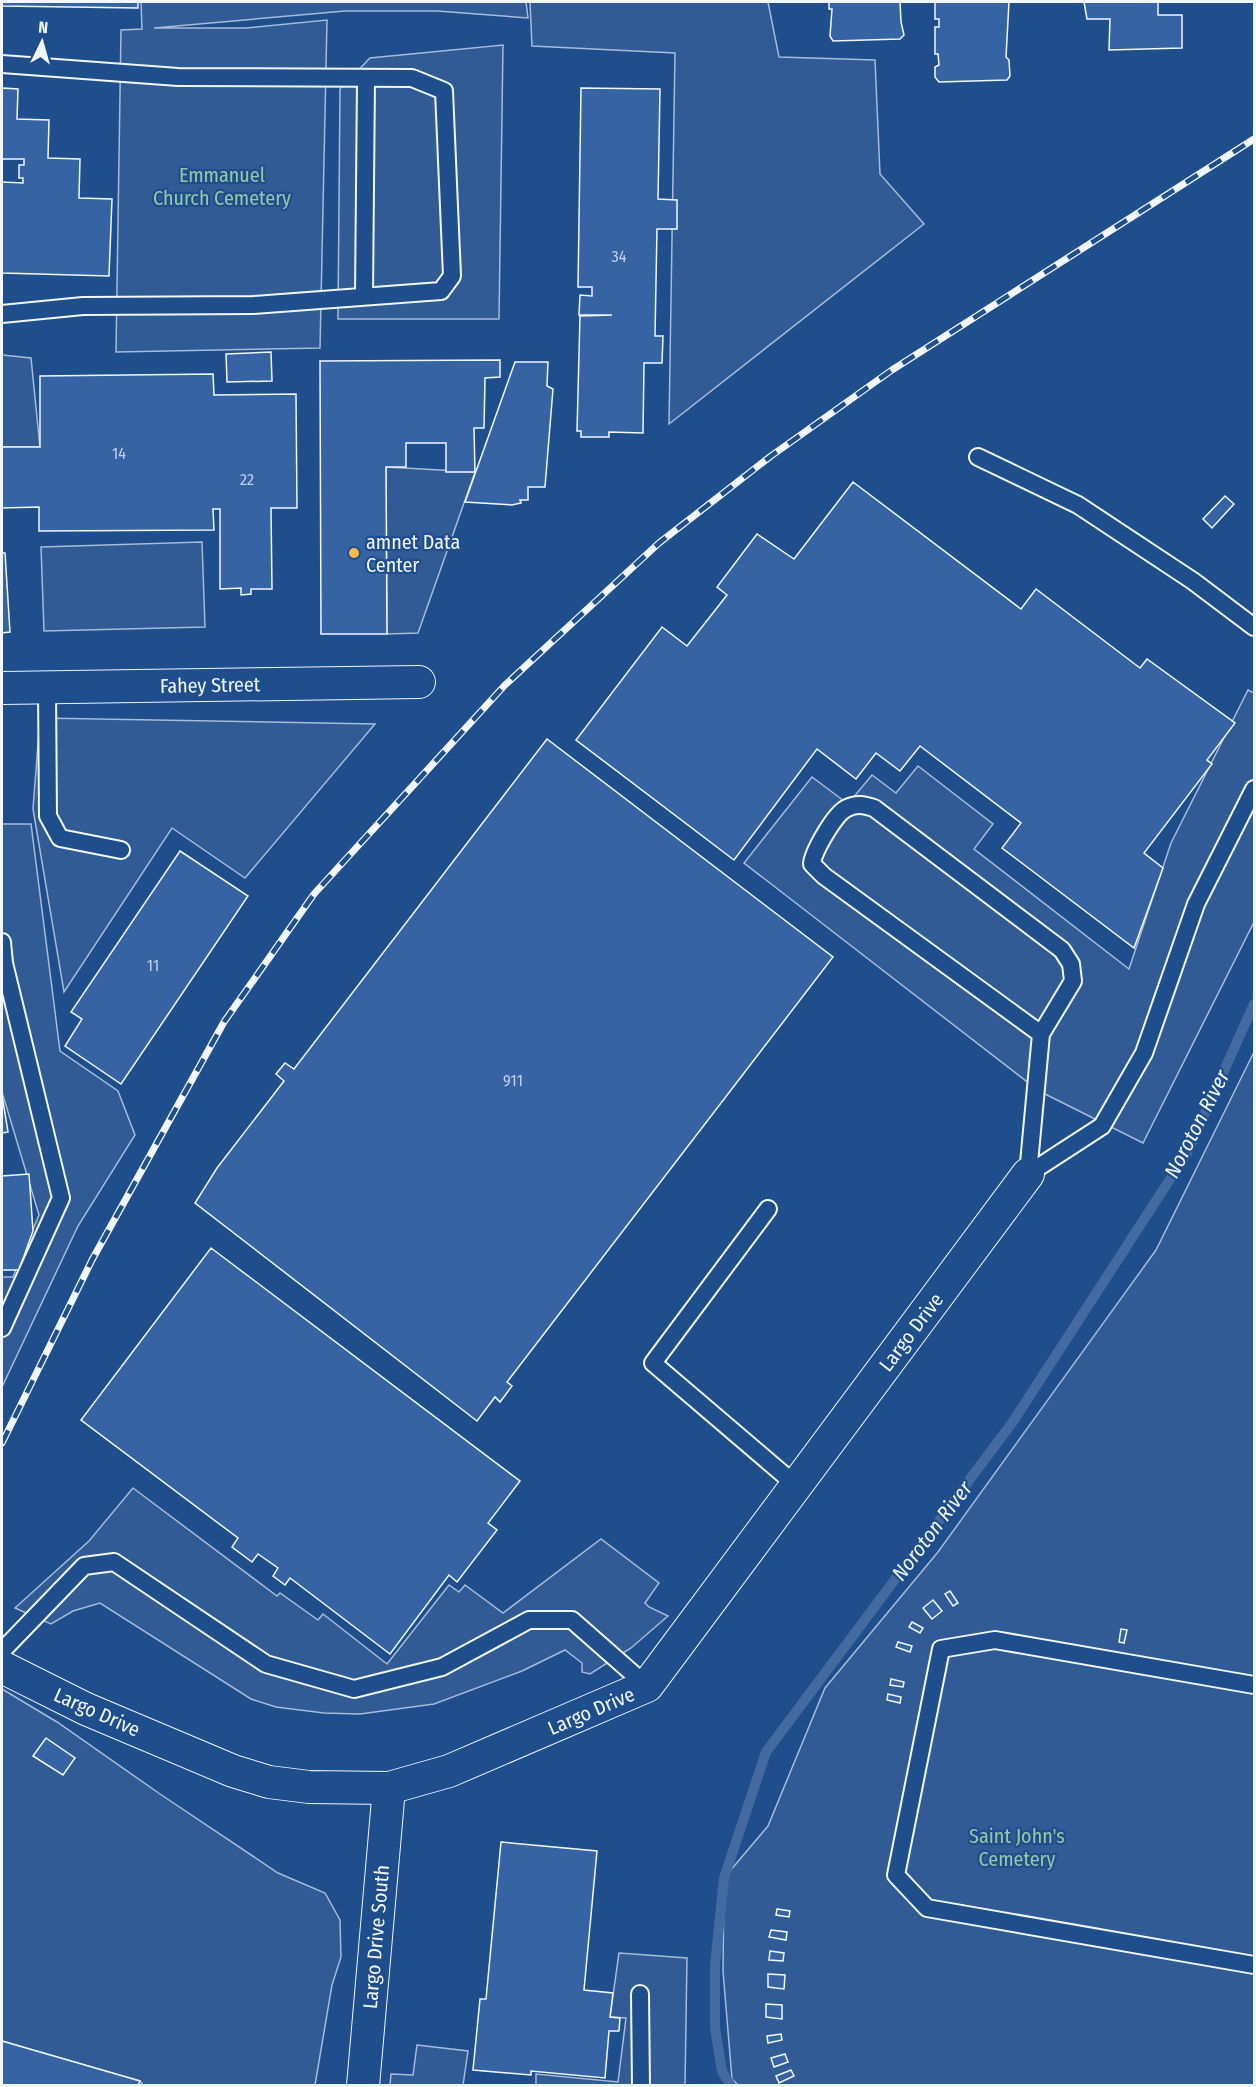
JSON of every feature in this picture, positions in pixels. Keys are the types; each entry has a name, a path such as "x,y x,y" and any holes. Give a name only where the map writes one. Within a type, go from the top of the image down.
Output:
{"street":[{"name":"Fahey Street","path":"2,688 419,682"},
{"name":"Largo Drive","path":"2,1667 86,1710 233,1771 269,1782 309,1787 389,1788 449,1771 647,1686 1028,1174"},
{"name":"Largo Drive South","path":"363,2085 389,1788"}],"lane":[{"path":"2,64 178,77 412,78 444,91 452,276 441,291 253,305 83,306 2,314"},
{"path":"364,296 366,78"},
{"path":"978,457 1078,505 1192,581 1254,627"},
{"path":"47,688 48,816 60,838 121,850"},
{"path":"1028,1174 1102,1126 1144,1053 1196,904 1254,789"},
{"path":"1028,1174 1041,1034 1073,981 1071,964 1062,950 874,808 860,804 844,808 813,853 812,864 824,876 1041,1034"},
{"path":"2,942 3,964 62,1198 2,1328"},
{"path":"768,1209 653,1363 797,1486"},
{"path":"2,1651 84,1566 114,1562 266,1664 354,1689 442,1667 529,1620 572,1620 647,1686"},
{"path":"1254,1685 995,1640 941,1650 897,1875 927,1908 1254,1965"},
{"path":"640,1994 641,2085"}],"shaded area":[{"name":"Emmanuel Church Cemetery","path":"141,2 526,2 528,18 437,11 345,11 154,28 246,28 327,20 320,348 116,352 121,30 142,29"},
{"path":"530,2 768,2 779,57 875,60 880,174 924,224 669,424 675,53 532,46"},
{"path":"503,45 499,319 338,319 340,89 370,58"},
{"path":"2,355 31,358 40,447 2,447"},
{"path":"386,467 475,472 418,633 387,634"},
{"path":"202,542 205,627 44,631 41,547"},
{"path":"1248,690 1254,693 1254,922 1143,1143 1039,1091 744,863 812,777 848,804 872,775 896,793 918,766 993,824 974,849 1129,969 1171,843"},
{"path":"40,718 375,724 245,878 172,828 64,992 33,809"},
{"path":"2,824 31,824 60,1051 118,1091 135,1135 78,1226 2,1387 2,1277 13,1277 39,1215 2,1092"},
{"name":"Saint John's Cemetery","path":"1254,1052 1254,2085 738,2085 732,2079 723,1971 724,1878 768,1826 825,1688 938,1552 1156,1250"},
{"path":"133,1488 277,1596 280,1593 318,1620 323,1614 387,1664 449,1585 459,1592 465,1585 503,1613 601,1539 659,1583 645,1603 668,1616 631,1648 590,1674 582,1672 582,1663 565,1650 522,1671 434,1704 360,1714 324,1713 276,1707 251,1699 100,1603 73,1611 51,1624 15,1608 89,1541"},
{"path":"2,1689 57,1722 278,1873 325,1893 340,1920 341,1957 332,1985 315,2085 143,2085 140,2081 2,2041"},
{"path":"619,1953 687,1958 685,2085 536,2086 536,2074 618,2082 626,2018 610,2017"},
{"path":"417,2045 468,2051 463,2085 390,2085 391,2074 413,2075"}],"building":[{"path":"2,2 138,2 138,8 2,6"},
{"path":"829,2 900,2 904,35 900,39 833,41 830,36 832,9 829,9"},
{"path":"935,2 1009,2 1006,57 1009,60 1010,76 1007,80 939,82 935,77 935,67 939,65 938,54 935,54 935,27 939,27 939,19 935,19"},
{"path":"1084,2 1158,2 1158,15 1182,15 1182,48 1109,50 1110,19 1087,19"},
{"path":"2,88 18,89 17,119 49,120 48,158 80,159 79,198 112,199 109,276 2,273 2,182 23,183 23,178 19,178 19,165 24,165 24,159 2,159"},
{"path":"581,88 660,89 658,199 677,200 677,229 657,229 655,336 663,336 662,363 644,363 643,433 609,432 609,437 581,437 581,431 577,431 580,316 612,315 579,315 580,295 592,296 592,287 578,287"},
{"path":"271,352 272,381 227,382 226,354"},
{"name":"amnet Data Center","path":"500,360 500,377 485,378 484,428 474,428 475,472 446,472 446,443 406,443 406,467 386,467 387,634 321,634 320,361"},
{"path":"515,362 548,362 547,386 553,389 545,487 528,487 528,500 520,500 521,503 512,505 465,502"},
{"path":"213,374 214,395 296,394 297,508 271,508 272,589 251,589 251,594 241,595 241,588 220,589 220,509 213,509 214,530 39,531 39,507 2,508 2,447 40,447 40,376"},
{"path":"853,482 1021,609 1036,589 1140,668 1147,659 1235,723 1207,760 1212,764 1144,853 1163,868 1134,948 1002,848 1021,823 920,746 900,771 876,753 856,779 817,749 734,860 576,740 662,627 687,646 727,595 717,587 757,534 794,559"},
{"path":"1225,496 1234,504 1212,528 1203,519"},
{"path":"2,553 5,553 10,632 2,633"},
{"path":"547,739 833,957 507,1382 512,1386 500,1402 495,1397 477,1421 195,1203 217,1168 284,1081 276,1074 285,1063 294,1069"},
{"path":"180,851 248,896 121,1084 65,1046 82,1019 71,1012"},
{"path":"2,1095 8,1132 2,1133"},
{"path":"29,1174 33,1231 19,1270 2,1270 2,1176"},
{"path":"211,1248 520,1481 488,1523 497,1530 457,1582 449,1575 390,1654 290,1578 285,1585 273,1576 278,1568 258,1554 252,1562 232,1547 238,1538 81,1420"},
{"path":"950,1591 958,1603 953,1606 945,1594"},
{"path":"933,1600 942,1611 932,1619 923,1608"},
{"path":"912,1622 923,1628 920,1633 909,1627"},
{"path":"1121,1629 1127,1630 1124,1643 1119,1642"},
{"path":"898,1642 912,1646 910,1652 896,1647"},
{"path":"891,1679 904,1682 903,1687 890,1685"},
{"path":"888,1694 901,1697 900,1703 887,1700"},
{"path":"46,1738 75,1758 63,1775 33,1756"},
{"path":"501,1842 597,1851 584,1990 613,1993 610,2017 620,2018 619,2031 609,2031 605,2078 531,2071 531,2075 473,2070 480,1999 486,1999"},
{"path":"777,1909 790,1911 789,1917 776,1915"},
{"path":"771,1930 787,1932 786,1940 769,1937"},
{"path":"770,1951 784,1953 783,1961 769,1960"},
{"path":"768,1974 785,1975 784,1989 768,1987"},
{"path":"766,2004 782,2005 782,2019 766,2017"},
{"path":"781,2034 782,2040 768,2043 767,2036"},
{"path":"2,2041 140,2081 138,2086 2,2086"},
{"path":"785,2054 788,2062 774,2067 771,2058"},
{"path":"791,2070 794,2076 779,2083 776,2076"}],"waterway":[{"name":"Noroton River","path":"731,2086 722,2071 715,2028 715,1965 724,1878 766,1752 1012,1423 1187,1153 1254,1004"}],"railway":[{"path":"2,1443 92,1260 224,1022 314,894 505,685 659,543 771,456 892,370 1254,139"}],"place":[{"name":"amnet Data Center","path":"354,553"}]}
